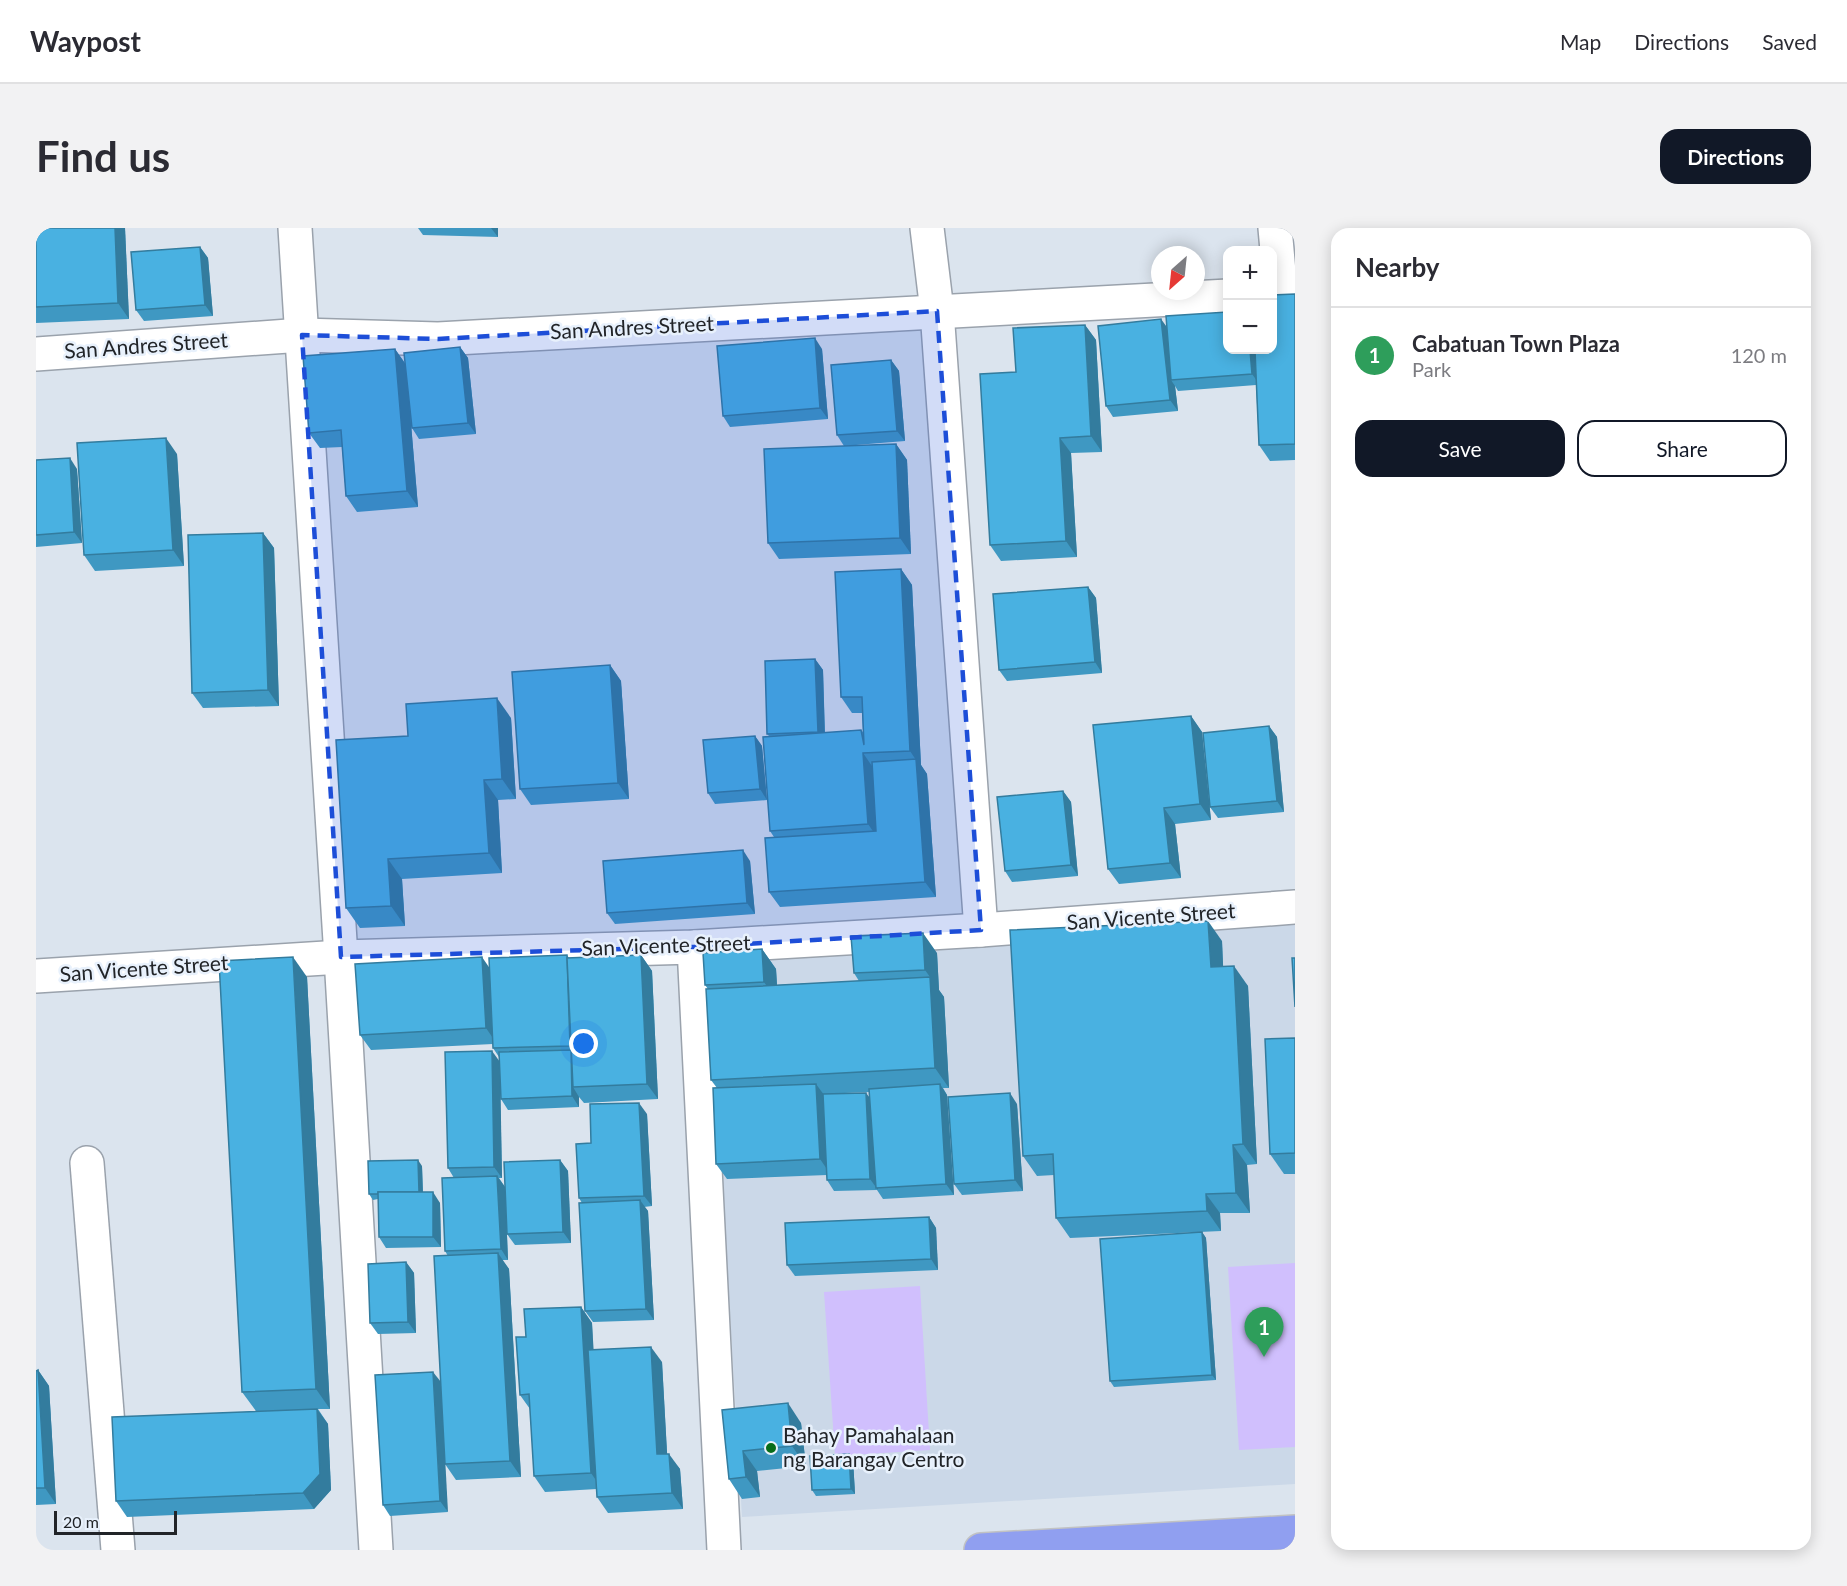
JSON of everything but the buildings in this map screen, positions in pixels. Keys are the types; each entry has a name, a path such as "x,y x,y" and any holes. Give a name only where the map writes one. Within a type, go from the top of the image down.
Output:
{"highway":[{"path":"981,1550 1295,1532"}],"street":[{"path":"295,228 376,1550"},
{"path":"927,228 937,311 981,930"},
{"path":"1275,228 1283,294"},
{"name":"San Andres Street","path":"36,354 302,335 438,339 1223,296"},
{"name":"San Vicente Street","path":"36,976 341,957 694,947 981,930 1295,907"},
{"path":"694,947 724,1550"},
{"path":"87,1162 118,1550"}],"highlighted area":[{"path":"937,311 981,930 694,947 341,957 302,335 438,339"}],"shaded area":[{"path":"1295,919 1295,1484 742,1517 709,957"},
{"path":"1295,1263 1295,1447 1239,1450 1228,1267"},
{"path":"920,1286 930,1450 835,1456 824,1292"}],"place":[{"name":"Cabatuan Town Plaza","path":"1264,1357"},
{"name":"Bahay Pamahalaan ng Barangay Centro","path":"771,1448"}]}
